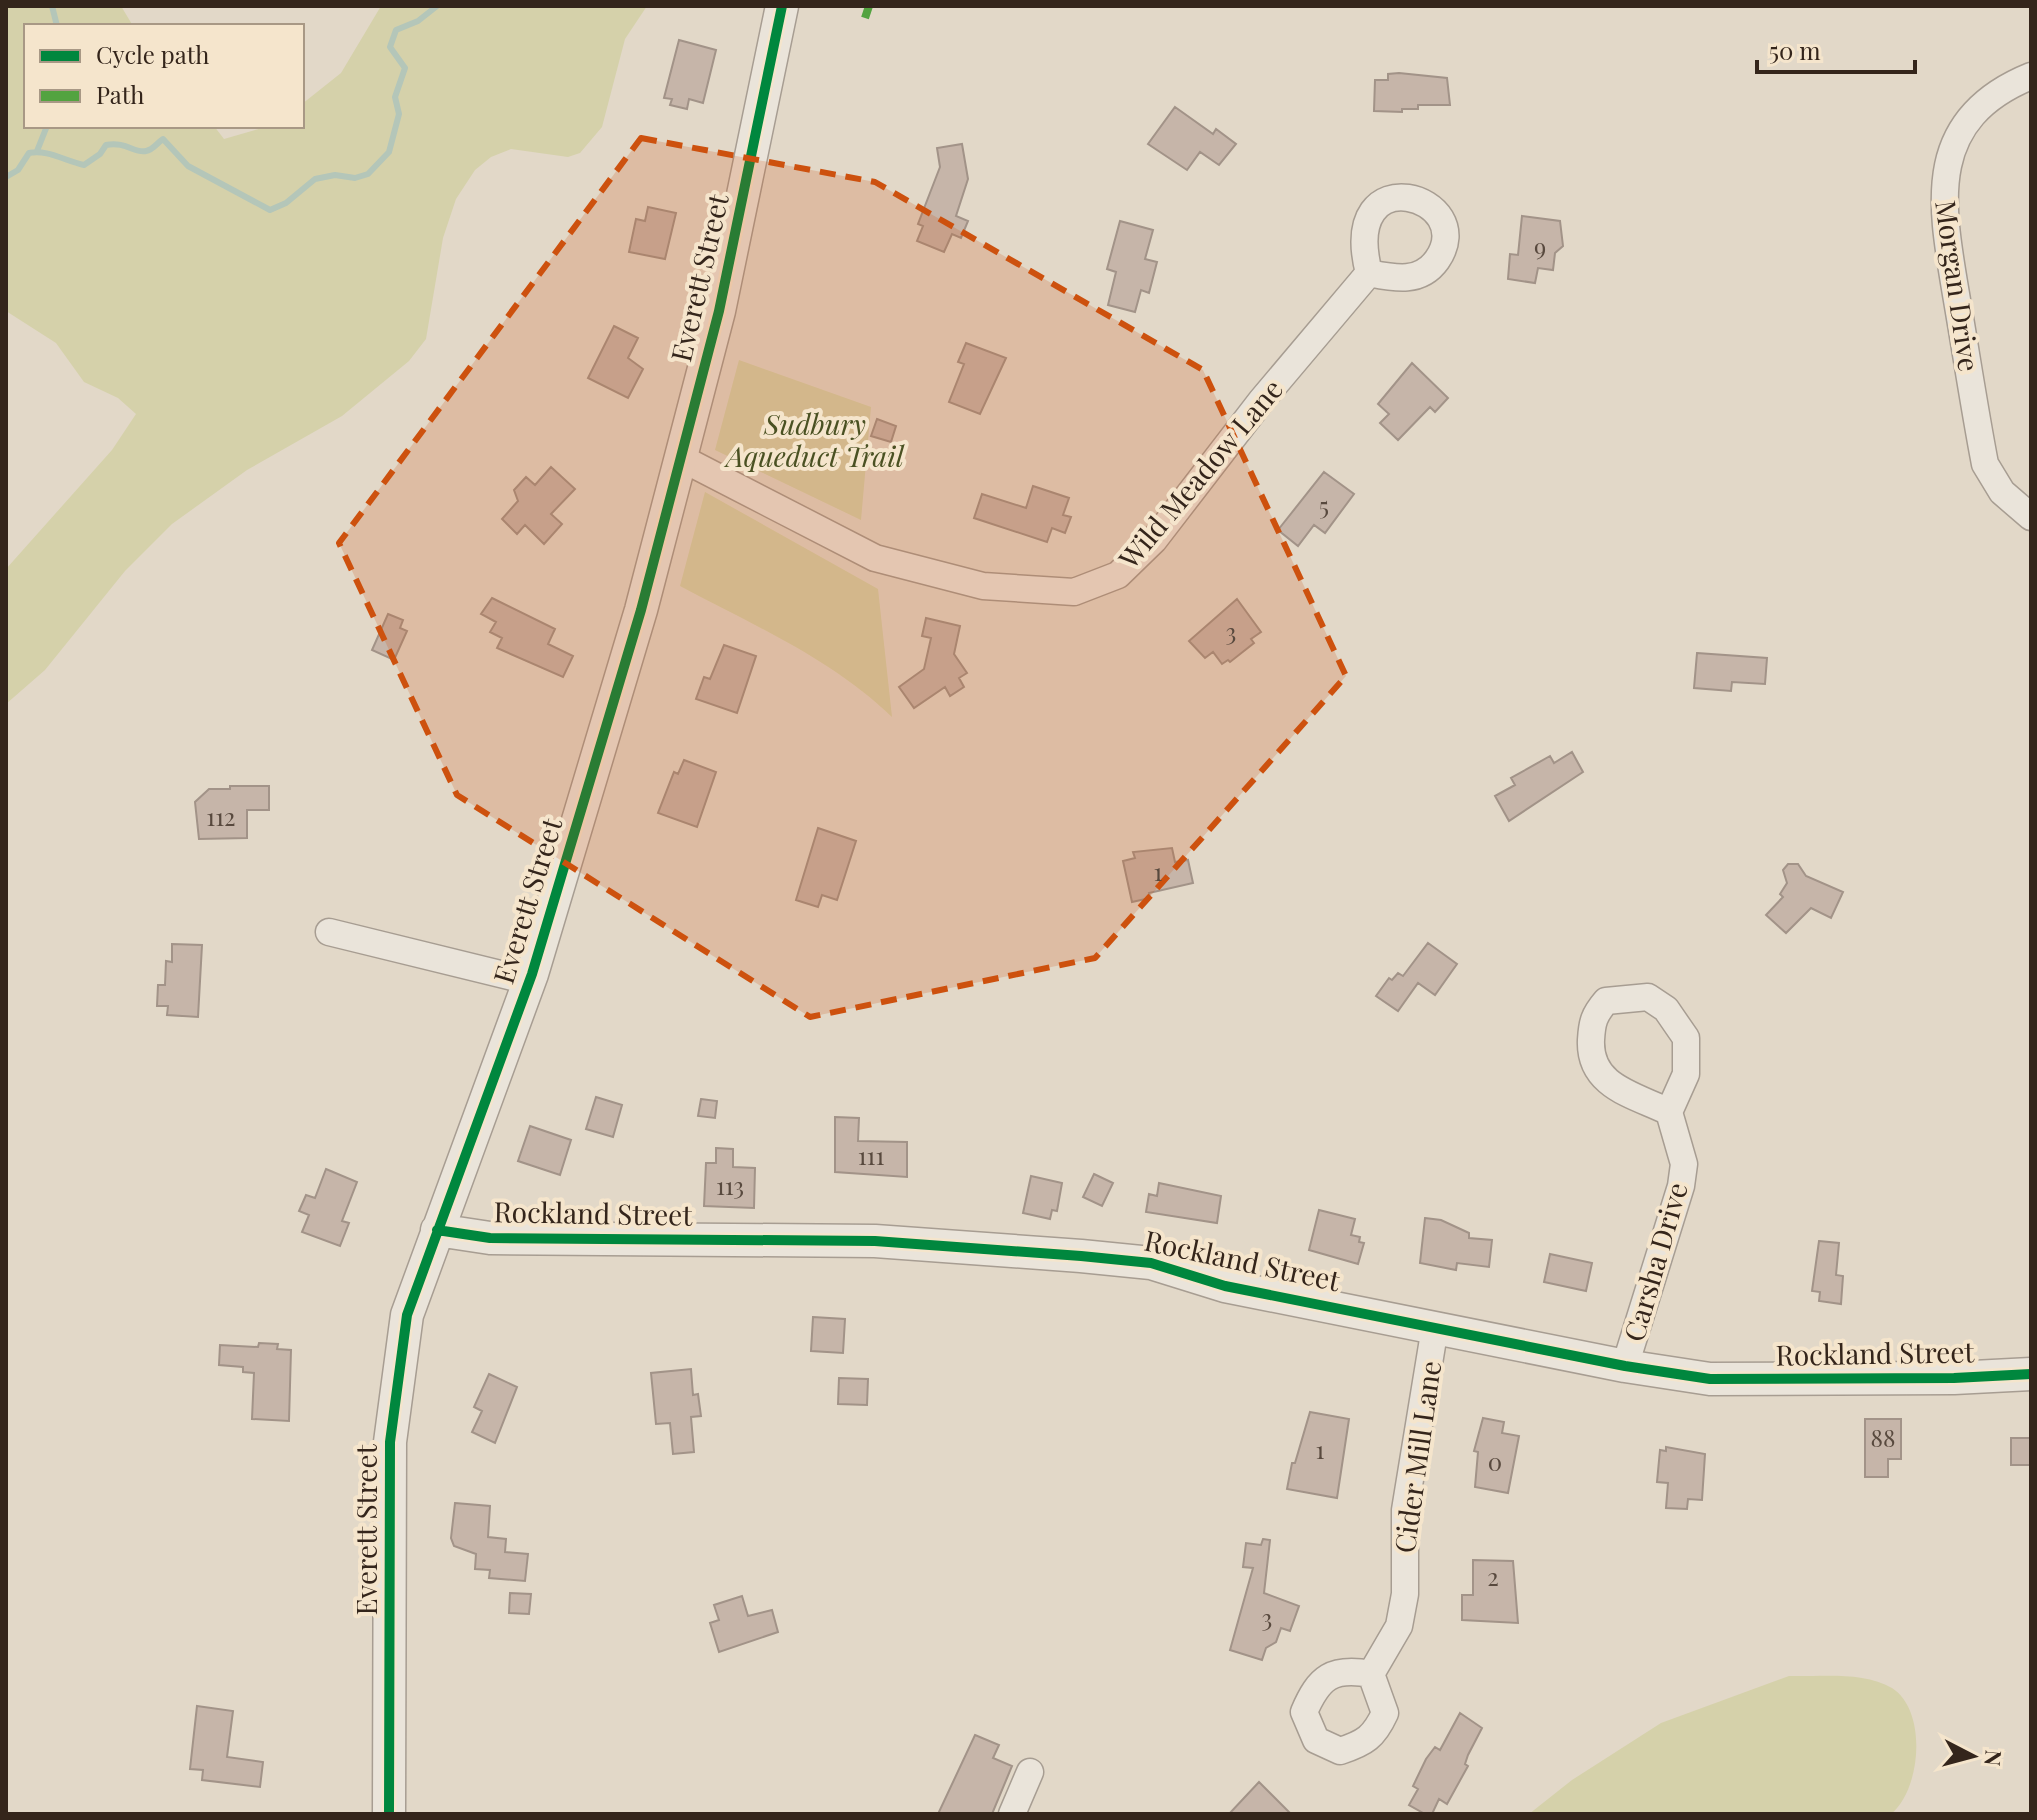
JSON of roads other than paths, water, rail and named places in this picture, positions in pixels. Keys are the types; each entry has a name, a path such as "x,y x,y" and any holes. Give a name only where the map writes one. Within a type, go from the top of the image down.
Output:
{"street":[{"name":"Everett Street","path":"389,1814 390,1442 407,1315 529,981 636,625 719,311 782,6"},
{"name":"Morgan Drive","path":"2031,76 2001,88 1964,124 1952,149 1943,196 1985,464 2002,492 2031,517"},
{"name":"Wild Meadow Lane","path":"681,458 875,558 983,586 1074,592 1118,575 1154,540 1261,401 1369,273"},
{"path":"329,932 529,981"},
{"path":"1648,997 1666,1009 1686,1038 1686,1074 1669,1112 1619,1090 1597,1074 1590,1048 1592,1017 1606,1001 1648,997"},
{"name":"Carsha Drive","path":"1625,1366 1681,1186 1684,1164 1669,1112"},
{"name":"Rockland Street","path":"437,1230 490,1238 875,1241 1151,1263 1225,1286 1625,1366 1710,1379 1776,1381 2031,1374"},
{"name":"Cider Mill Lane","path":"1371,1674 1399,1626 1405,1594 1405,1510 1435,1327"},
{"path":"1012,1814 1030,1772"}],"waterway":[{"path":"52,6 56,24"},
{"path":"6,177 18,170 29,153 49,154 84,165 100,154 106,145 142,151 151,149 163,139 188,166 270,210 286,203 315,179 335,175 355,178 368,174 389,152 399,114 395,97 405,68 390,47 396,30 418,21 437,6"},
{"path":"37,151 46,128"}],"park label":[{"name":"Sudbury Aqueduct Trail","path":"815,441"}]}
